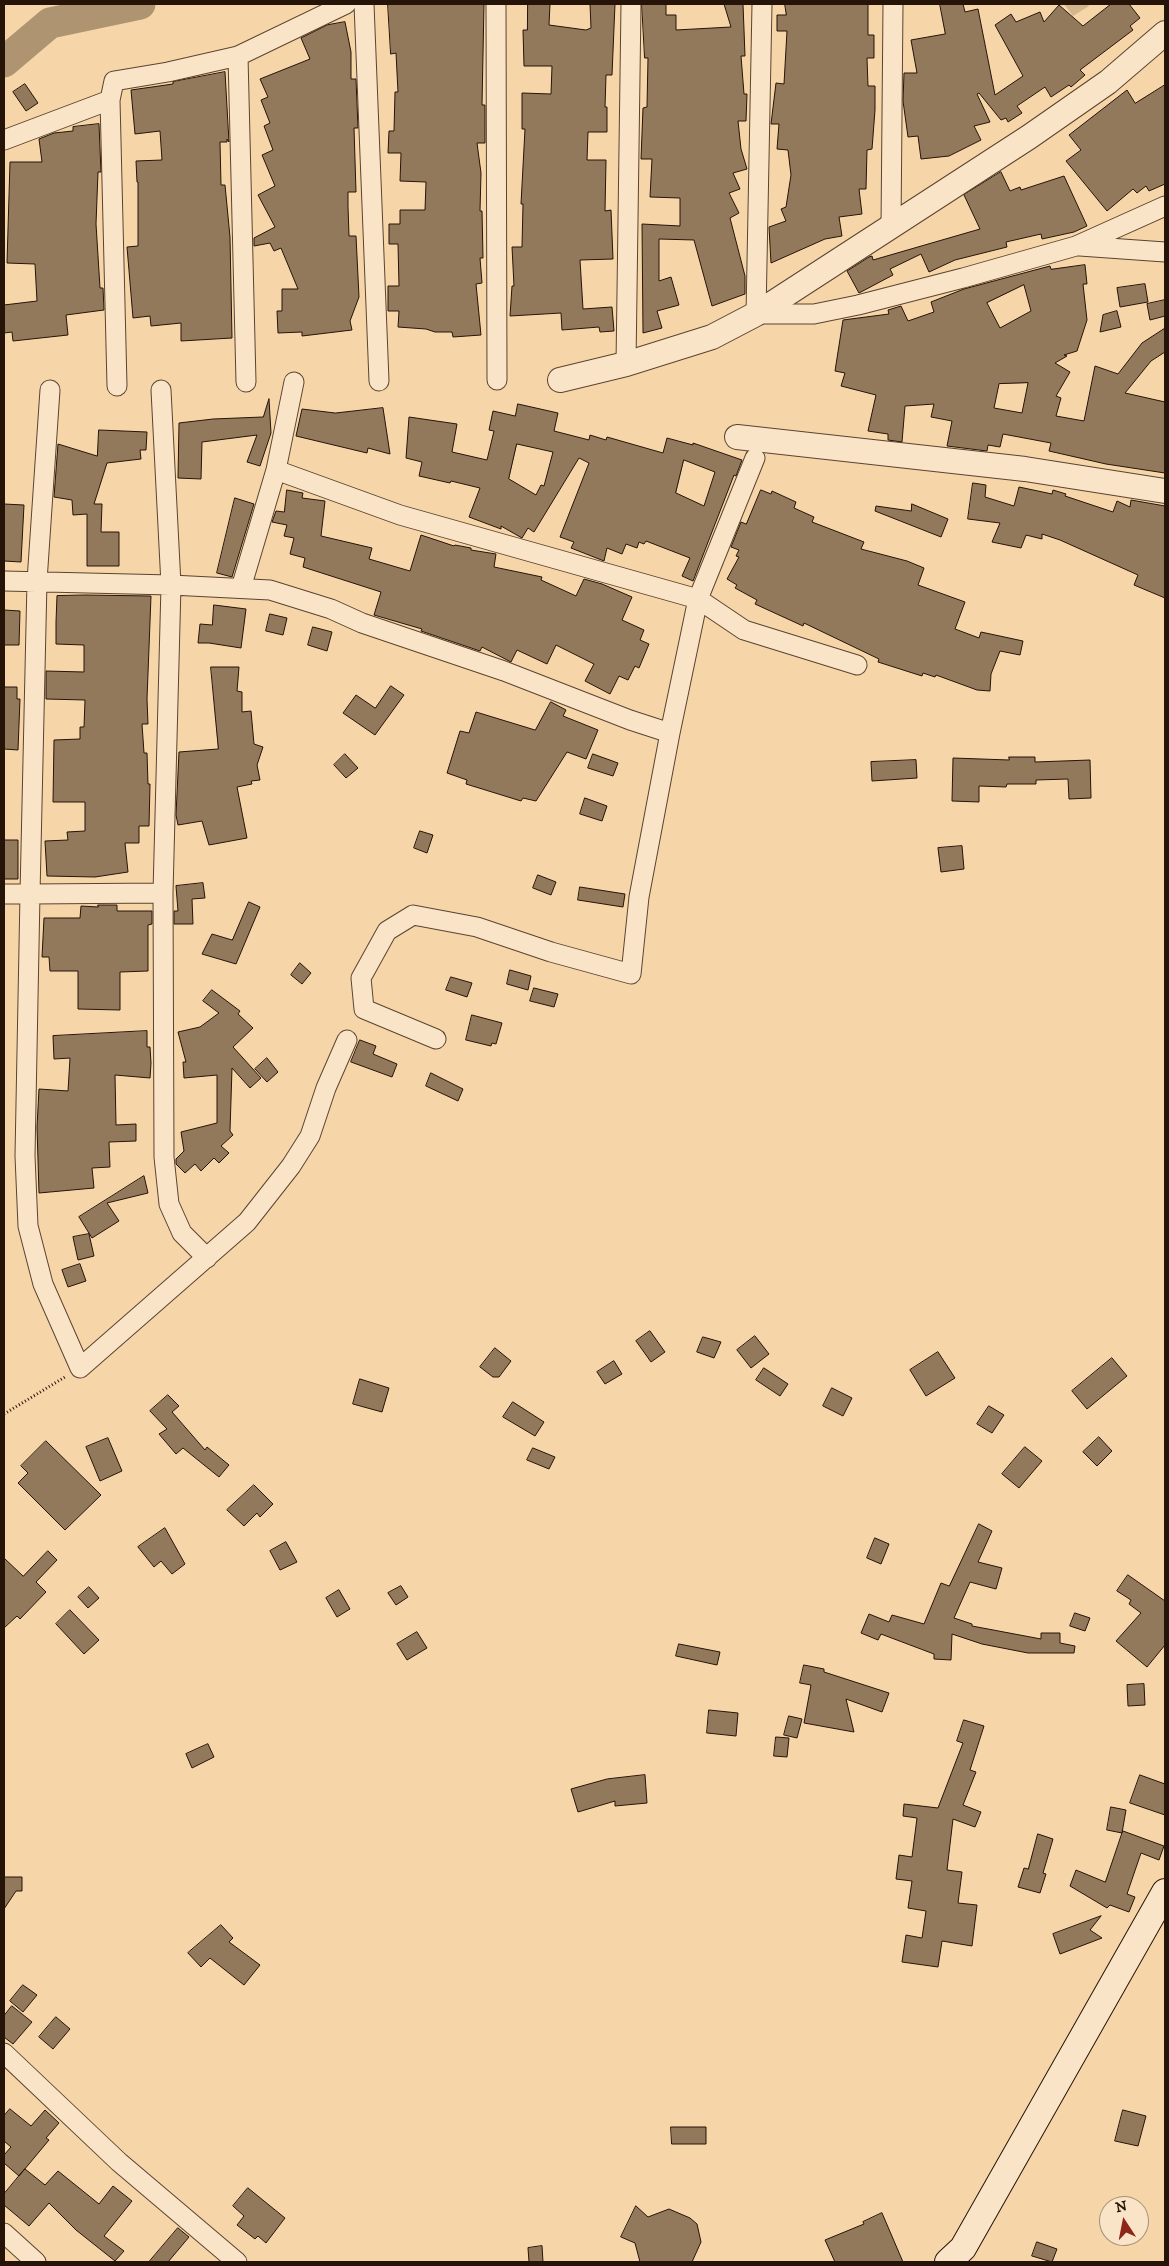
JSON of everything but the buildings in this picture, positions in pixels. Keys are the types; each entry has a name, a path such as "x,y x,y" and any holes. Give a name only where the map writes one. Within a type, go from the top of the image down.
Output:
{"main road":[{"path":"948,2262 963,2248 1165,1892"}],"street":[{"path":"117,386 110,100 114,81 168,72 238,56 346,4"},
{"path":"364,4 379,381"},
{"path":"496,4 497,380"},
{"path":"626,364 631,4"},
{"path":"756,314 762,4"},
{"path":"891,227 893,4"},
{"path":"560,380 626,364 712,337 756,314 1029,137 1108,82 1165,33"},
{"path":"238,56 246,382"},
{"path":"4,140 110,100"},
{"path":"756,314 814,314 858,305 1076,246 1165,206"},
{"path":"1076,246 1165,252"},
{"path":"241,588 276,470 294,382"},
{"path":"50,390 37,581 25,1156 28,1226 44,1284 80,1368 247,1222 296,1159 310,1136 326,1088 347,1040"},
{"path":"161,390 171,585 163,893 164,1157 169,1204 182,1233 208,1258"},
{"path":"737,437 1025,469 1165,491"},
{"path":"436,1039 364,1009 361,978 387,931 413,915 477,927 551,952 631,974 639,897 698,599 755,458"},
{"path":"276,470 400,514 698,599 744,630 857,665"},
{"path":"4,581 171,585 270,590 331,608 362,623 504,670 630,720 670,733"},
{"path":"4,894 163,893"},
{"path":"4,2053 119,2162 237,2262"},
{"path":"4,2233 36,2262"}],"path":[{"path":"4,1414 80,1368"}],"shaded area":[{"path":"1064,4 1087,4 1089,6 1073,16"}],"waterway":[{"path":"4,62 50,23 140,4"}]}
